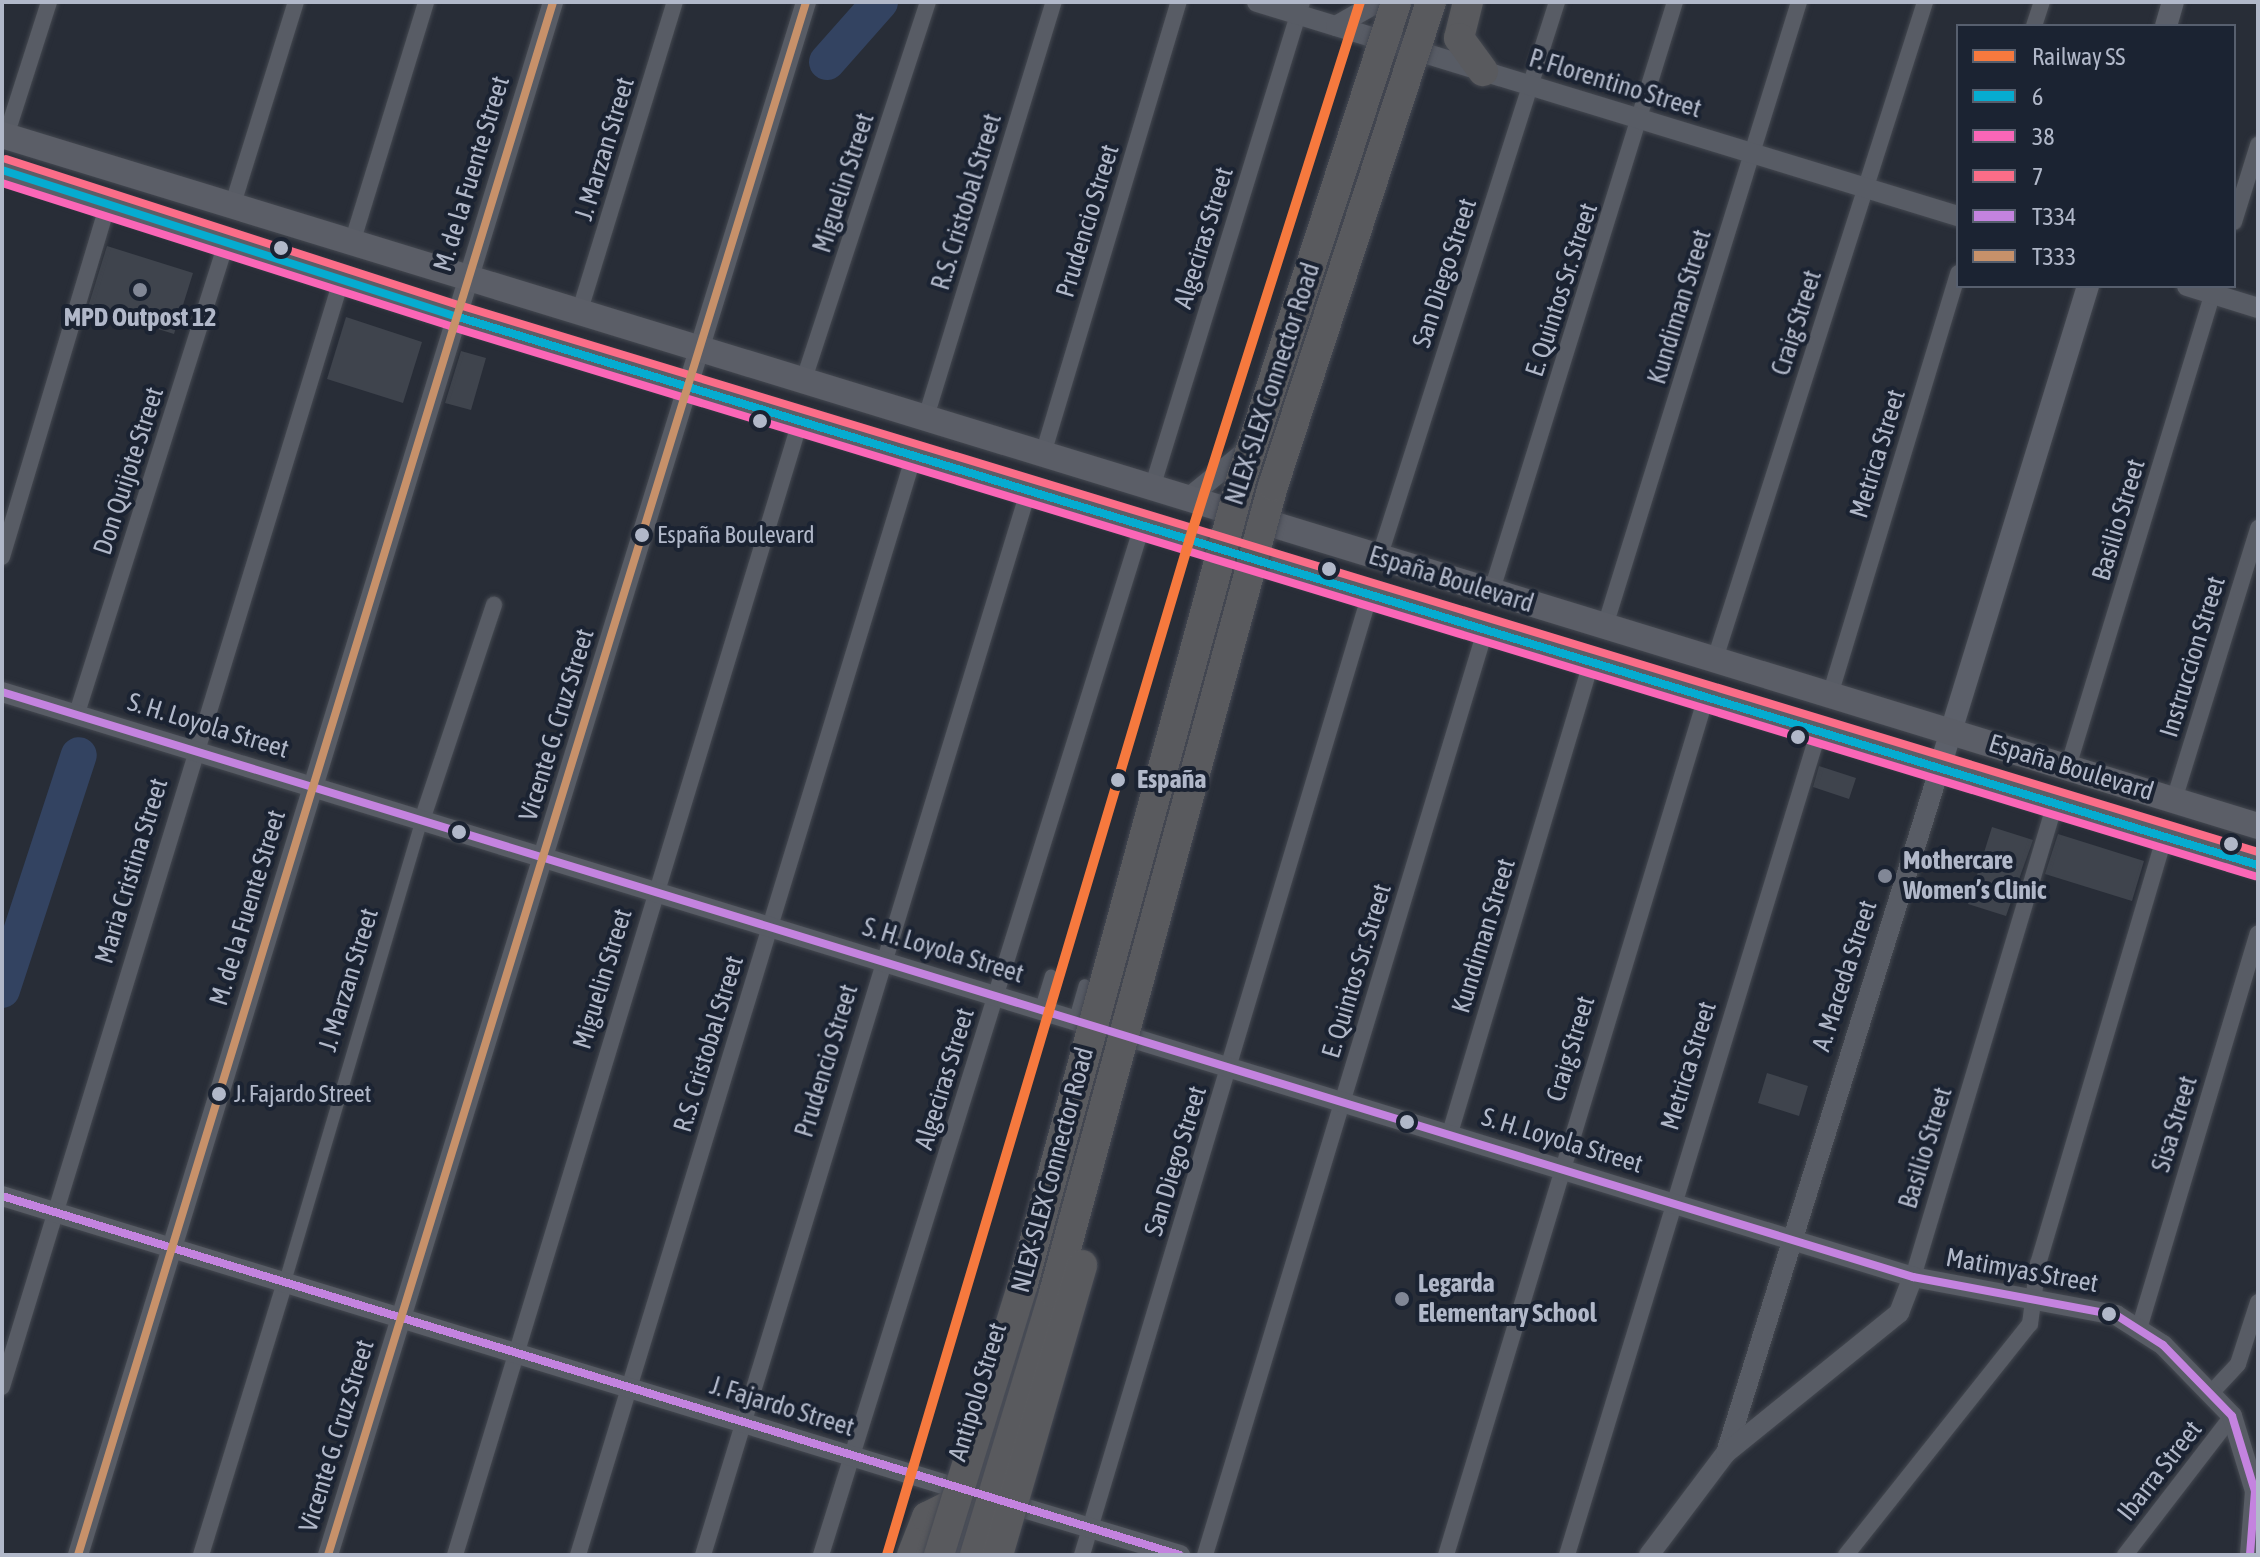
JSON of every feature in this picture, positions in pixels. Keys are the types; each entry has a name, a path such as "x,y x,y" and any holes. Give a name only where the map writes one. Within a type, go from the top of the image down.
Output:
{"highway":[{"name":"NLEX-SLEX Connector Road","path":"939,1555 1023,1284 1242,477 1394,2"},
{"name":"NLEX-SLEX Connector Road","path":"975,1555 1054,1293 1273,486 1434,2"},
{"path":"1414,50 1434,2"},
{"path":"1468,2 1459,38 1483,71"},
{"path":"998,1555 1072,1305 1124,1087 1115,1032"},
{"path":"916,1543 940,1505 975,1493"}],"main road":[{"path":"2167,24 2173,2"},
{"name":"España Boulevard","path":"4,136 2258,826"},
{"name":"España Boulevard","path":"2,170 107,207 342,278 455,316 801,418 1369,597 1592,661 2258,865"},
{"name":"A. Maceda Street","path":"1940,767 2087,288"}],"street":[{"path":"4,136 49,2"},
{"path":"232,207 296,2"},
{"path":"352,243 426,2"},
{"name":"M. de la Fuente Street","path":"78,1555 553,2"},
{"name":"J. Marzan Street","path":"580,310 675,2"},
{"name":"Vicente G. Cruz Street","path":"328,1555 806,2"},
{"name":"Miguelin Street","path":"804,379 928,2"},
{"name":"R.S. Cristobal Street","path":"926,417 1054,2"},
{"name":"Prudencio Street","path":"1043,454 1179,2"},
{"name":"P. Florentino Street","path":"1257,2 1300,8 1336,26 1380,40 1956,215"},
{"path":"1336,26 1378,2"},
{"path":"1187,499 1226,471 1261,432 1394,2"},
{"name":"San Diego Street","path":"1379,558 1557,2"},
{"name":"E. Quintos Sr. Street","path":"1491,593 1675,2"},
{"name":"Kundiman Street","path":"1605,626 1799,2"},
{"name":"Craig Street","path":"1715,659 1925,2"},
{"path":"2035,24 2042,2"},
{"name":"Algeciras Street","path":"1152,488 1300,8"},
{"name":"Antipolo Street","path":"956,1555 1272,526 1414,50"},
{"path":"2236,216 2258,145"},
{"path":"2,557 107,207"},
{"name":"Don Quijote Street","path":"77,713 226,243"},
{"name":"Maria Cristina Street","path":"2,1387 52,1212 342,278"},
{"name":"Metrica Street","path":"1830,695 1956,280"},
{"path":"2214,290 2258,308"},
{"name":"Basilio Street","path":"2068,767 2214,290"},
{"name":"Miguelin Street","path":"455,1555 801,418"},
{"name":"R.S. Cristobal Street","path":"578,1555 914,455"},
{"name":"Prudencio Street","path":"703,1555 882,960 1029,489"},
{"name":"Algeciras Street","path":"821,1555 1142,526"},
{"name":"Instruccion Street","path":"2174,800 2258,528"},
{"name":"San Diego Street","path":"1082,1555 1369,597"},
{"name":"J. Marzan Street","path":"201,1555 422,820 494,605"},
{"name":"E. Quintos Sr. Street","path":"1205,1555 1485,631"},
{"name":"Kundiman Street","path":"1450,1133 1592,661"},
{"name":"S. H. Loyola Street","path":"2,692 655,893 997,994 1229,1069 1450,1133 1913,1277"},
{"name":"Craig Street","path":"1446,1555 1559,1167 1706,697"},
{"name":"Metrica Street","path":"1567,1555 1672,1203 1819,730"},
{"name":"A. Maceda Street","path":"1726,1453 1940,767"},
{"name":"Basilio Street","path":"1913,1277 2055,804"},
{"path":"1846,1555 2021,1340 2165,836"},
{"name":"Sisa Street","path":"2139,1329 2258,933"},
{"path":"1041,1008 1051,976"},
{"path":"1075,1019 1085,985"},
{"name":"J. Fajardo Street","path":"2,1196 284,1285 629,1385 742,1423 1180,1555"},
{"name":"Matimyas Street","path":"1649,1555 1726,1453 1889,1323 1913,1277 2032,1300 2090,1307 2139,1329 2212,1392 2232,1416 2257,1490 2250,1555"},
{"name":"Ibarra Street","path":"2212,1392 2238,1364 2258,1302"},
{"name":"Ibarra Street","path":"2125,1555 2232,1416"}],"building":[{"name":"MPD Outpost 12","path":"107,246 193,273 174,334 88,307"},
{"path":"346,317 422,342 403,403 327,379"},
{"path":"461,351 486,358 471,410 445,403"},
{"path":"1819,766 1856,778 1849,799 1813,787"},
{"path":"1992,827 2033,840 2006,916 1968,904"},
{"path":"2058,834 2144,861 2132,901 2045,874"},
{"path":"1767,1073 1808,1086 1799,1116 1758,1103"}],"waterway":[{"path":"827,62 880,2"},
{"path":"2,990 79,755"}],"rail line":[{"name":"SS","path":"887,1555 1189,541 1360,2"}],"transit line":[{"name":"T333","path":"78,1555 553,2"},
{"name":"T333","path":"328,1555 806,2"},
{"name":"7","path":"6,159 459,305 2258,852"},
{"name":"6","path":"2,170 455,316 2258,865"},
{"name":"38","path":"2,183 452,327 2255,876"},
{"name":"T334","path":"2,692 1913,1277 2116,1315 2163,1345 2232,1416 2255,1491 2250,1555"},
{"name":"T334","path":"2,1196 1180,1555"}],"place":[{"name":"MPD Outpost 12","path":"140,290"},
{"name":"España Boulevard","path":"642,535"},
{"name":"España","path":"1118,780"},
{"name":"Mothercare Women’s Clinic","path":"1885,876"},
{"name":"J. Fajardo Street","path":"219,1094"},
{"name":"Legarda Elementary School","path":"1402,1299"}]}
